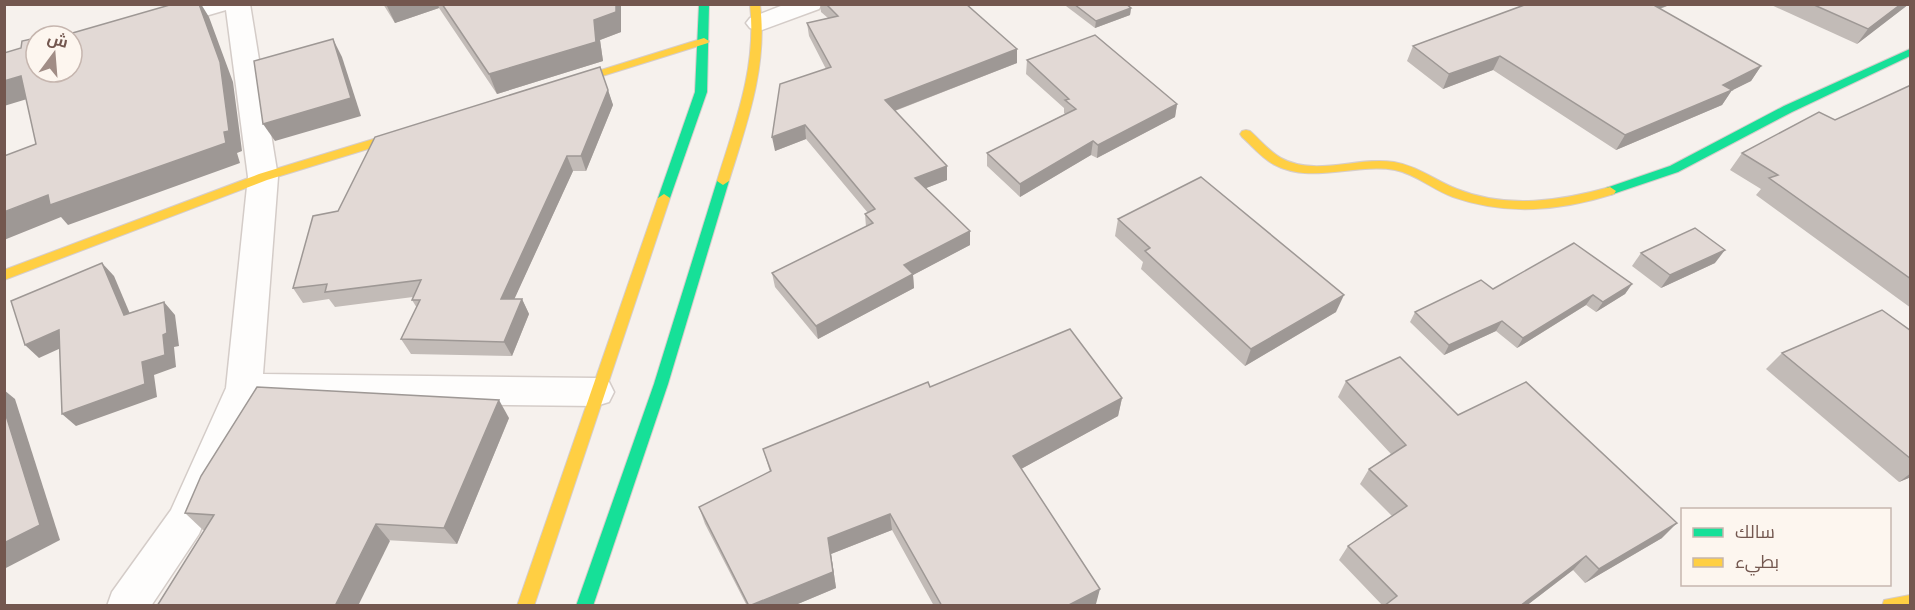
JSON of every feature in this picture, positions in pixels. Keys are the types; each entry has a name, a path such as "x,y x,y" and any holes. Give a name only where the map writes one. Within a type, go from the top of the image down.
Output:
{"main road":[{"path":"525,606 596,392 702,92 704,4"},
{"path":"584,606 661,384 751,87 757,14"},
{"path":"546,90 704,41"},
{"path":"1246,134 1277,161 1289,166 1309,169 1375,163 1397,166 1457,194 1482,201 1541,207 1585,200 1674,169 1788,110 1911,52"},
{"path":"4,275 263,177 432,125"},
{"path":"1890,606 1909,604"}],"street":[{"path":"84,44 220,4"},
{"path":"127,606 185,522 244,388 263,177 238,4"},
{"path":"757,14 810,4"},
{"path":"244,388 596,392"}],"building":[{"path":"173,4 199,4 220,62 229,131 224,132 226,143 50,205 48,195 4,212 4,156 36,144 21,76 4,81 4,53 21,48 24,41 24,84 84,84 84,30"},
{"path":"442,4 616,4 616,12 594,20 596,42 489,74"},
{"path":"826,4 966,4 1017,49 885,100 947,166 915,178 970,231 904,265 913,274 816,326 772,273 873,223 865,214 875,209 805,125 772,137 780,84 831,67 807,23 838,16"},
{"path":"1074,4 1126,4 1131,8 1096,21"},
{"path":"1527,4 1652,4 1761,66 1723,85 1732,90 1625,135 1500,56 1449,74 1413,46"},
{"path":"1812,4 1901,4 1868,29"},
{"path":"1095,35 1177,104 1098,145 1093,141 1020,184 987,153 1076,109 1065,100 1069,99 1027,60"},
{"path":"333,39 351,98 263,124 254,61"},
{"path":"600,67 608,90 581,156 567,156 501,299 522,299 504,342 401,339 420,300 412,300 421,280 325,292 327,284 293,288 313,216 338,211 375,137"},
{"path":"1911,85 1911,279 1769,178 1778,175 1742,153 1819,112 1835,120"},
{"path":"1201,177 1344,295 1251,349 1145,251 1150,248 1118,219"},
{"path":"1695,228 1725,250 1670,275 1641,253"},
{"path":"1574,243 1632,284 1603,302 1593,295 1523,338 1502,321 1449,345 1415,312 1481,280 1493,289"},
{"path":"102,263 124,315 164,302 167,333 163,335 165,355 142,362 145,384 62,414 59,330 25,345 11,301"},
{"path":"1882,310 1911,331 1911,459 1782,353"},
{"path":"1070,329 1122,398 1013,456 1100,589 1067,606 942,606 890,514 828,538 833,572 749,606 699,507 771,471 763,449 928,382 930,387"},
{"path":"1400,357 1458,415 1526,382 1677,523 1599,569 1586,556 1520,606 1384,606 1397,596 1348,546 1407,506 1369,469 1406,445 1346,381"},
{"path":"257,387 499,400 444,528 376,524 335,606 157,606 214,515 185,513 201,476"},
{"path":"4,409 40,525 4,543"}],"traffic: fast":[{"path":"664,198 701,92 704,4"},
{"path":"1610,191 1674,169 1788,109 1910,52"},
{"path":"584,606 661,384 723,181"}],"traffic: slow":[{"path":"723,181 750,94 757,48 758,26 755,4"},
{"path":"560,86 704,41"},
{"path":"4,275 263,177 416,130"},
{"path":"1246,134 1265,152 1290,167 1320,170 1381,164 1395,166 1411,171 1457,194 1495,204 1534,206 1554,204 1610,191"},
{"path":"525,606 664,198"},
{"path":"1890,606 1910,603"}]}
